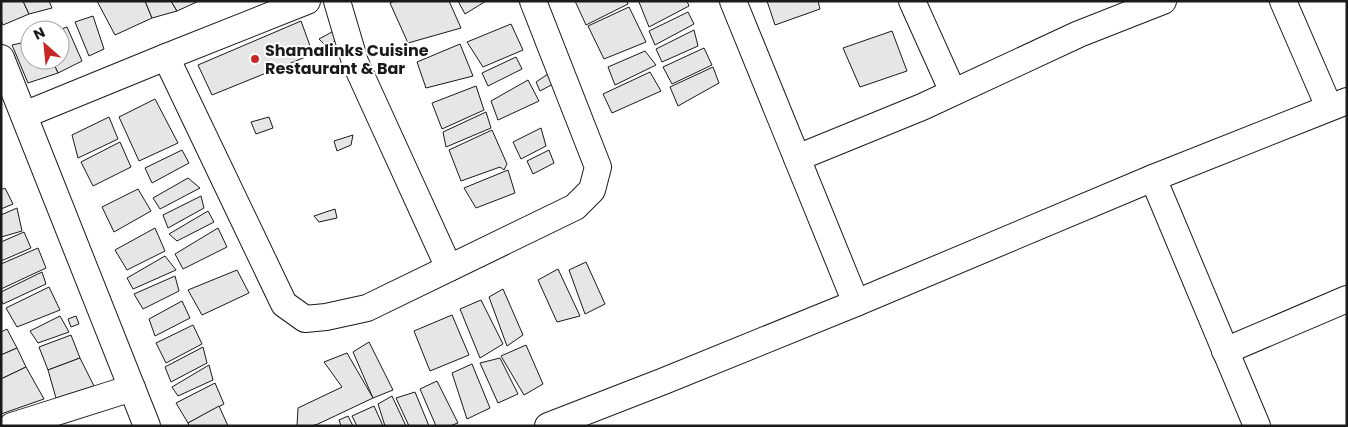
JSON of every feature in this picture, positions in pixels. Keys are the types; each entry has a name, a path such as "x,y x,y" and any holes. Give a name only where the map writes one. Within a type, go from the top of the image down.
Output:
{"street":[{"path":"24,115 307,1"},
{"path":"337,1 355,62 449,268"},
{"path":"166,57 284,304 304,319 326,316 367,308 576,207 592,190 598,167 533,1"},
{"path":"733,1 856,303"},
{"path":"912,1 953,92"},
{"path":"797,158 922,107 1079,34 1110,11 1163,1"},
{"path":"548,426 577,421 664,381 856,303 1153,178 1338,104 1282,1"},
{"path":"1,58 147,426"},
{"path":"1153,178 1257,426"},
{"path":"1225,351 1347,299"},
{"path":"12,426 132,388"}],"building":[{"path":"1,1 23,1 29,14 3,25 1,20"},
{"path":"23,1 49,1 52,8 29,14"},
{"path":"97,1 145,1 152,18 115,35"},
{"path":"145,1 171,1 177,11 152,18"},
{"path":"171,1 199,1 177,11"},
{"path":"394,1 449,1 461,28 408,43 390,3"},
{"path":"458,1 486,1 465,14"},
{"path":"575,1 627,1 628,4 586,25"},
{"path":"687,1 689,6 649,27 639,2"},
{"path":"767,1 818,1 820,9 775,25"},
{"path":"629,7 646,42 604,59 588,26"},
{"path":"688,12 694,24 655,45 649,31"},
{"path":"93,16 104,49 89,56 75,22"},
{"name":"Shamalinks Cuisine Restaurant & Bar","path":"301,21 313,54 212,95 198,65"},
{"path":"511,24 523,50 483,67 467,42"},
{"path":"694,30 698,46 662,62 656,49"},
{"path":"892,31 907,71 860,87 843,48"},
{"path":"332,32 338,40 325,45 319,39"},
{"path":"70,34 82,61 70,67"},
{"path":"20,43 20,64 12,45"},
{"path":"460,44 473,76 426,88 417,62"},
{"path":"704,48 712,65 672,84 663,67"},
{"path":"645,51 656,65 615,85 608,67"},
{"path":"516,57 522,69 488,86 482,73"},
{"path":"713,67 719,83 678,106 670,87"},
{"path":"23,70 57,70 58,73 28,83"},
{"path":"650,72 661,91 612,113 603,94"},
{"path":"548,74 553,84 540,91 536,82"},
{"path":"528,80 539,101 498,120 491,101"},
{"path":"476,86 484,110 442,129 432,103"},
{"path":"155,99 178,143 139,161 119,117"},
{"path":"486,112 491,128 446,147 443,132"},
{"path":"109,117 118,139 78,158 72,135"},
{"path":"269,117 273,128 256,134 251,122"},
{"path":"541,128 546,146 521,159 513,142"},
{"path":"492,130 507,164 504,170 500,167 461,181 449,150"},
{"path":"353,135 351,145 337,151 334,141"},
{"path":"120,142 131,167 93,186 81,162"},
{"path":"182,150 189,163 152,183 145,168"},
{"path":"549,150 554,163 533,174 527,161"},
{"path":"508,170 515,193 476,208 464,188"},
{"path":"188,178 200,188 160,209 153,198"},
{"path":"5,188 13,204 1,209 1,190"},
{"path":"138,189 151,211 114,232 102,207"},
{"path":"201,196 204,208 168,228 163,215"},
{"path":"17,208 22,231 1,237 1,215"},
{"path":"335,209 337,218 319,222 314,216"},
{"path":"208,211 214,222 177,241 169,234"},
{"path":"155,228 165,251 127,270 115,250"},
{"path":"218,228 227,247 183,269 175,254"},
{"path":"24,232 31,248 1,261 1,242"},
{"path":"38,248 46,268 1,289 1,264"},
{"path":"165,256 176,270 133,289 127,278"},
{"path":"586,262 605,304 585,314 569,270"},
{"path":"558,269 580,316 557,322 538,280"},
{"path":"237,270 249,293 202,315 188,290"},
{"path":"42,272 46,284 3,304 1,292"},
{"path":"175,276 179,291 143,309 134,294"},
{"path":"49,287 60,310 17,327 6,308"},
{"path":"503,289 523,335 507,346 489,297"},
{"path":"481,300 503,344 480,358 460,309"},
{"path":"182,301 190,318 155,336 149,319"},
{"path":"452,315 469,355 430,371 414,331"},
{"path":"60,316 69,332 38,343 30,331"},
{"path":"76,316 79,324 71,327 68,319"},
{"path":"193,325 202,344 166,363 156,343"},
{"path":"7,329 17,348 1,355 1,332"},
{"path":"71,335 80,358 48,370 39,347"},
{"path":"369,342 393,390 373,398 353,352"},
{"path":"526,345 543,384 524,395 501,356"},
{"path":"203,347 207,363 171,382 165,367"},
{"path":"17,348 26,367 1,379 1,355"},
{"path":"347,353 373,398 318,424 297,426 298,408 342,387 324,362"},
{"path":"80,358 94,386 56,398 48,370"},
{"path":"500,358 518,394 498,403 480,363"},
{"path":"472,364 490,408 467,419 452,373"},
{"path":"209,365 213,380 178,396 172,387"},
{"path":"26,367 44,399 1,414 1,379"},
{"path":"437,381 458,423 450,426 436,426 420,389"},
{"path":"215,383 224,404 188,423 176,403"},
{"path":"415,392 429,426 409,426 396,398"},
{"path":"392,396 406,426 385,426 378,404"},
{"path":"219,406 228,426 189,426 188,423"},
{"path":"374,406 383,426 357,426 352,416"},
{"path":"348,416 353,426 341,426 339,420"}],"place":[{"name":"Shamalinks Cuisine Restaurant & Bar","path":"255,59"}]}
